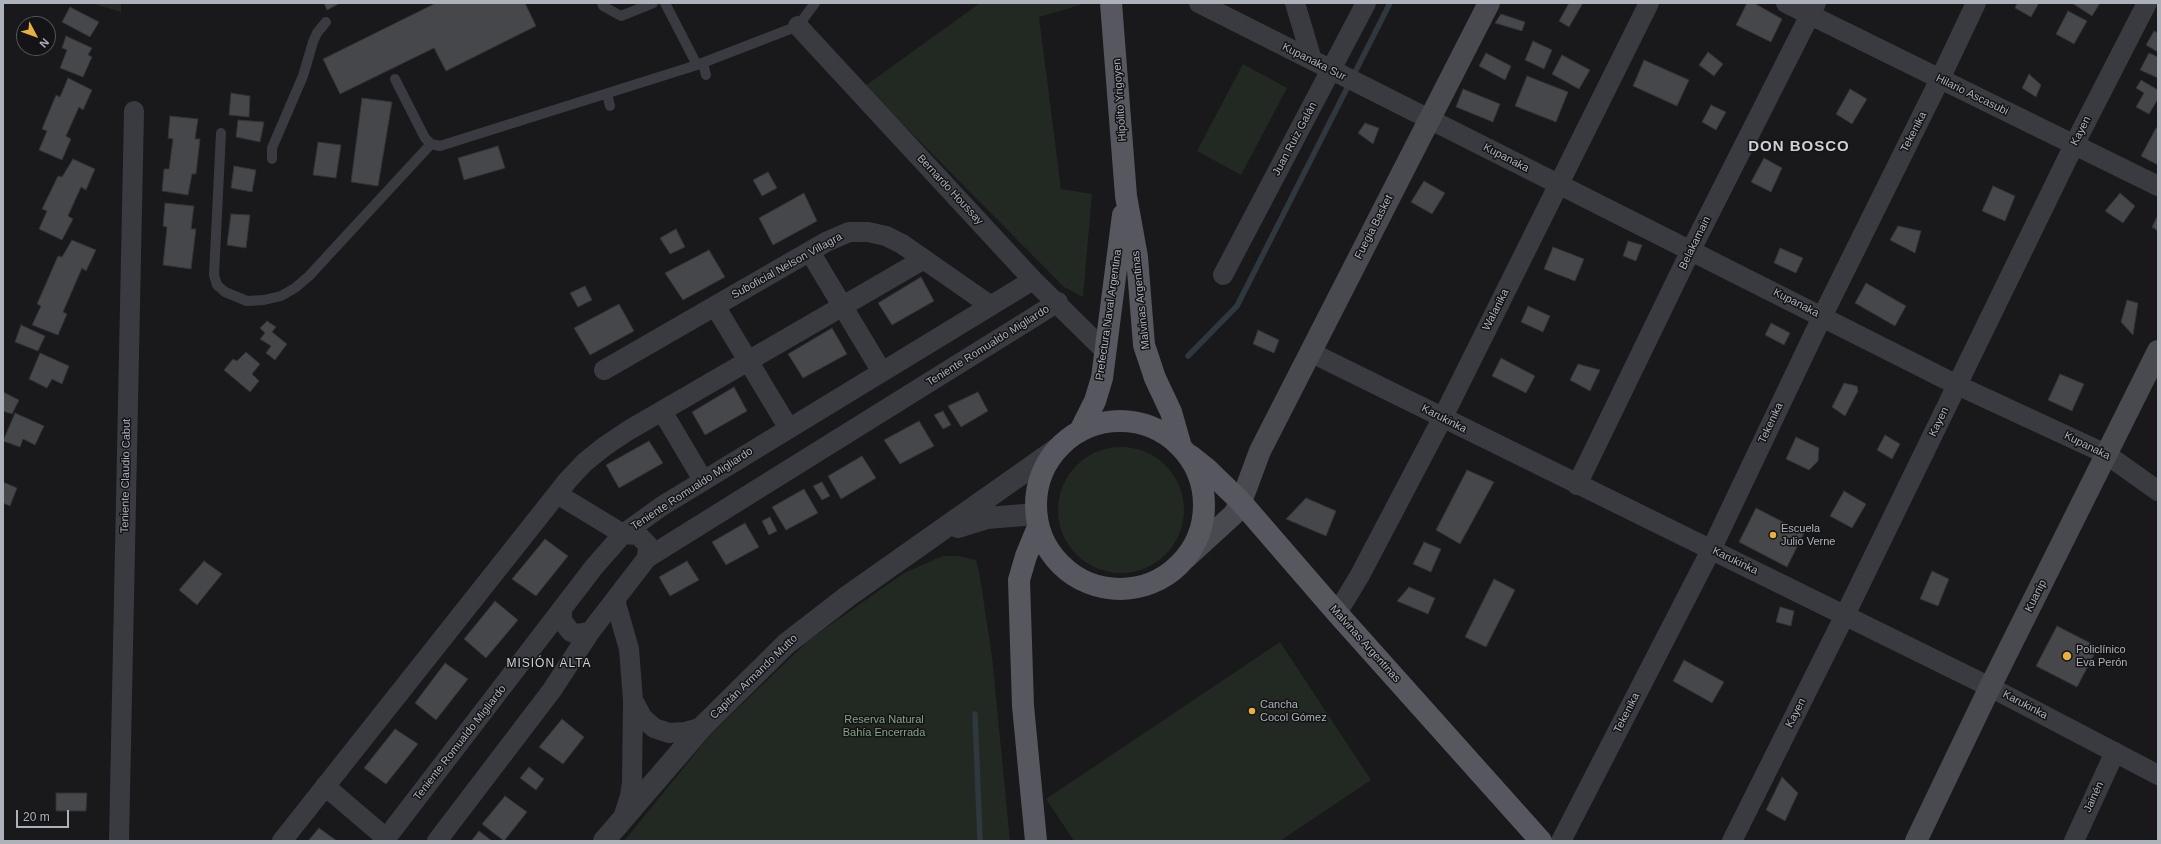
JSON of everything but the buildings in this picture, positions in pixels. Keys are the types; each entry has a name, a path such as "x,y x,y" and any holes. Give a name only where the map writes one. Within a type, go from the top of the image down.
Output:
{"main road":[{"name":"Hipólito Yrigoyen","path":"1111,3 1126,196"},
{"name":"Fuegia Basket","path":"1186,558 1234,514 1241,502 1260,451 1489,3"},
{"name":"Prefectura Naval Argentina","path":"1080,431 1095,401 1102,378 1126,196"},
{"name":"Malvinas Argentinas","path":"1126,196 1137,257 1144,345 1148,360 1171,412 1183,449 1226,486 1241,502 1337,613 1541,841"},
{"name":"Kuanip","path":"1916,841 1990,687 2158,351"},
{"path":"1036,841 1023,706 1019,580 1037,520 1037,490 1044,468 1058,448 1080,431 1098,424 1117,421 1136,422 1167,435 1183,449 1197,472 1204,494 1204,516 1198,539 1186,558 1169,574 1148,585 1125,590 1102,588 1080,580 1061,566 1047,548 1037,520"},
{"name":"Fuegia Basket","path":"1226,486 1242,475 1260,451"}],"street":[{"name":"Kupanaka Sur","path":"1199,3 1362,86 1431,119"},
{"path":"1296,3 1312,60"},
{"name":"Juan Ruiz Galán","path":"1223,275 1337,73 1366,3"},
{"name":"Walanika","path":"1337,613 1360,575 1442,419 1649,3"},
{"name":"Hilario Ascasubi","path":"1786,3 1813,9 1940,79 2158,186"},
{"name":"Tekenika","path":"1561,841 1711,550 1822,317 1976,3"},
{"name":"Kayen","path":"1732,841 1845,616 2074,145 2147,3"},
{"name":"Belakamain","path":"1577,485 1692,250 1813,9"},
{"name":"Bernardo Houssay","path":"798,26 1033,280 1058,302 1105,351"},
{"name":"Teniente Claudio Cabut","path":"119,841 134,111"},
{"name":"Kupanaka","path":"1431,119 1558,185 1692,250 1957,385 2106,454 2158,491"},
{"name":"Suboficial Nelson Villagra","path":"604,370 810,252 849,232 868,232 886,236 902,244 991,306"},
{"path":"810,252 882,372"},
{"path":"282,841 585,462 605,446 662,411 924,259"},
{"name":"Teniente Romualdo Migliardo","path":"385,840 608,550 623,534 656,510 703,480 1033,280"},
{"name":"Teniente Romualdo Migliardo","path":"437,841 552,690 590,632 648,558 1058,302"},
{"path":"715,306 788,428"},
{"name":"Karukinka","path":"1310,352 1442,419 1990,687 2158,775"},
{"path":"662,411 703,480"},
{"name":"Capitán Armando Mutto","path":"604,841 702,727 786,644 848,596 1058,448"},
{"path":"558,494 623,534 632,533 644,540 649,551 648,558"},
{"name":"Capitán Armando Mutto","path":"929,539 971,522 987,518 1037,520"},
{"path":"615,600 629,649 633,700 632,782 630,796 622,820"},
{"path":"562,610 562,621 571,632 577,634 590,632"},
{"path":"633,700 642,717 654,728 669,733 685,732 702,727"},
{"name":"Jainén","path":"2074,841 2115,752"},
{"path":"325,786 385,840"}],"lane":[{"path":"602,3 603,6 621,16 654,3"},
{"path":"665,3 706,74"},
{"path":"395,79 420,130 432,144 440,146 700,64 798,26 815,3"},
{"path":"272,159 272,148 303,76 313,42 317,33 326,22"},
{"path":"607,94 610,106"},
{"path":"221,133 214,275 217,285 225,292 247,301 264,300 281,296 295,288 314,270 432,144"}],"green space":[{"path":"91,3 121,3 121,12"},
{"path":"980,3 1080,3 1080,5 1039,17 1061,189 1092,194 1083,297 1064,287 865,86"},
{"path":"1243,64 1287,88 1241,175 1197,151"},
{"path":"1127,447 1139,449 1151,454 1166,465 1177,480 1182,492 1184,510 1182,528 1177,540 1166,555 1151,566 1139,571 1115,573 1103,571 1091,566 1076,555 1065,540 1060,528 1058,504 1060,492 1065,480 1076,465 1091,454 1103,449"},
{"name":"Reserva Natural Bahía Encerrada","path":"943,556 958,556 976,560 980,577 992,657 1010,841 624,841 711,734 809,640 904,573"},
{"name":"Cancha Cocol Gómez","path":"1280,642 1371,780 1280,841 1074,841 1046,799"}],"waterway":[{"path":"1188,356 1237,306 1390,3"},
{"path":"975,714 980,841"}],"place":[{"name":"Escuela Julio Verne","path":"1773,535"},
{"name":"Policlínico Eva Perón","path":"2067,656"},
{"name":"Cancha Cocol Gómez","path":"1252,711"}],"district":[{"name":"DON BOSCO","path":"1799,147"},
{"name":"MISIÓN ALTA","path":"549,664"}]}
